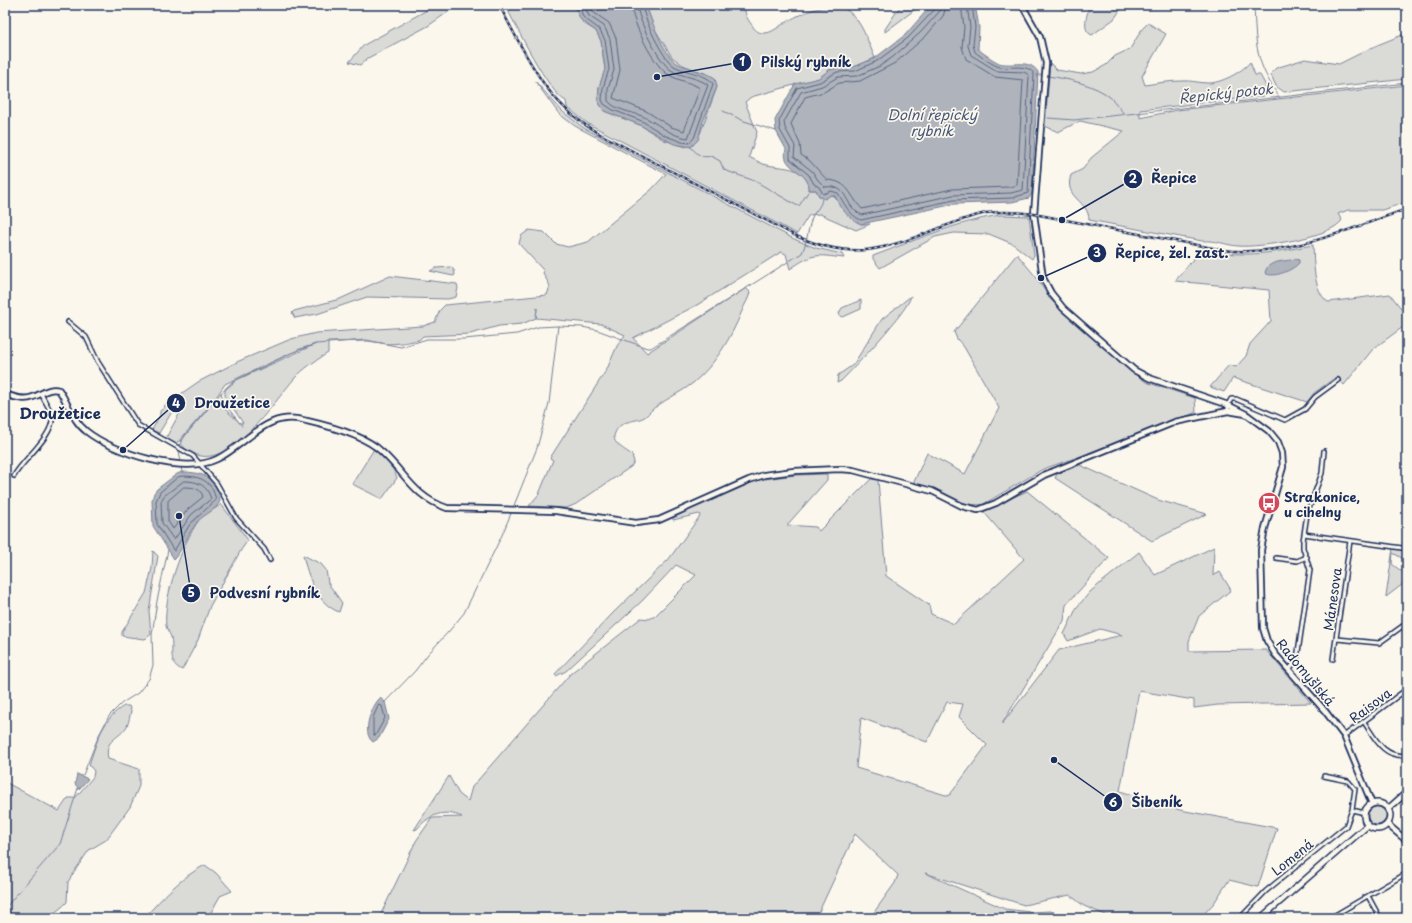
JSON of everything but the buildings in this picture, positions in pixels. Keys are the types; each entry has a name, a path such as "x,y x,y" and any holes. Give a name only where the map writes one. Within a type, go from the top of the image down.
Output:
{"main road":[{"path":"1388,809 1407,792"},
{"path":"1372,804 1379,804 1388,809 1390,815 1387,824 1378,829 1368,825 1365,820 1365,813 1372,804"},
{"path":"1261,918 1368,825"}],"street":[{"name":"Radomyšlská","path":"1022,5 1040,37 1046,63 1034,214 1043,278 1056,300 1142,375 1228,405 1246,414 1274,436 1282,453 1283,467 1265,528 1261,550 1261,601 1263,628 1267,641 1344,736 1357,763 1372,804"},
{"path":"68,322 86,337 98,362 138,425 192,456 217,484 236,518 264,549 270,560"},
{"path":"1228,411 1228,405 1231,399 1236,399 1286,420 1306,409 1315,397 1338,380"},
{"path":"5,394 23,399 32,398 54,388 60,390 77,421 86,431 118,449 167,464 200,465 218,459 251,434 274,421 296,418 312,422 369,443 382,452 420,494 436,504 458,509 556,510 636,523 659,520 749,480 764,475 794,471 840,469 852,470 926,490 962,506 978,510 996,503 1044,475 1176,422 1228,411 1246,414"},
{"path":"14,476 48,433 53,422 51,413 41,393"},
{"path":"1289,670 1297,659 1310,570 1302,545 1307,514 1322,473 1324,451"},
{"path":"1304,534 1402,548"},
{"name":"Mánesova","path":"1333,659 1350,541"},
{"path":"1276,558 1297,561 1307,557"},
{"path":"1336,639 1380,643 1407,622"},
{"name":"Raisova","path":"1344,736 1407,689"},
{"path":"1364,722 1385,750 1396,756 1407,755"},
{"name":"Lomená","path":"1240,918 1266,891 1344,829 1349,821 1355,792 1354,787 1348,781 1324,776"},
{"path":"1352,810 1365,813"},
{"path":"1387,824 1406,838"},
{"path":"1330,918 1407,874"},
{"path":"1368,896 1380,918"}],"shaded area":[{"path":"436,5 458,5 428,26 368,58 360,65 349,62 364,45"},
{"path":"505,5 575,5 583,23 596,31 601,41 605,70 599,87 598,101 604,111 640,125 664,140 686,147 700,134 717,87 710,75 683,65 672,57 653,26 646,5 745,5 745,13 754,28 763,33 773,31 794,18 818,8 834,7 848,11 861,26 875,58 854,67 829,70 819,78 751,97 745,102 757,132 749,157 763,164 798,171 803,175 811,190 816,190 819,196 835,196 840,207 861,224 870,224 856,230 820,214 809,215 797,234 587,123 567,107 566,101 550,85 533,58"},
{"path":"901,5 926,5 917,8 885,32 885,29"},
{"path":"1090,5 1124,5 1114,19 1092,35 1087,30 1086,26 1086,17"},
{"path":"1148,23 1166,34 1142,76 1145,85 1177,81 1207,83 1218,82 1236,73 1250,62 1255,75 1260,75 1266,86 1264,96 1140,110 1140,118 1177,110 1407,85 1407,202 1382,210 1348,210 1338,214 1342,220 1336,226 1325,232 1278,243 1248,246 1202,241 1089,220 1088,213 1085,208 1073,195 1070,189 1069,183 1071,175 1083,169 1091,158 1124,131 1080,121 1058,132 1045,126 1050,63 1057,70 1081,74 1093,72 1106,65 1115,56 1130,49 1142,29"},
{"path":"1407,33 1407,79 1284,92 1276,86 1271,75 1276,68 1305,59 1339,64 1375,46"},
{"path":"535,81 563,112 584,128 794,239 816,248 842,254 844,258 827,256 810,257 790,269 786,254 781,252 697,305 633,338 647,353 746,288 750,292 738,321 722,350 701,376 689,386 655,407 646,416 638,420 625,423 618,428 614,437 615,440 619,446 632,455 634,462 632,466 576,504 567,508 529,506 539,494 553,460 550,458 607,369 617,346 625,335 601,324 536,318 522,324 499,326 470,334 423,336 419,340 403,343 388,344 368,341 328,342 328,353 298,375 263,417 235,444 220,453 206,456 193,453 182,445 180,441 213,403 225,409 240,423 243,423 225,396 225,389 232,382 316,344 291,353 225,384 213,402 178,442 173,443 166,438 184,405 178,402 159,433 152,430 160,415 160,411 165,405 198,382 239,361 291,339 316,333 423,326 435,322 440,310 445,305 547,295 550,286 543,273 544,271 519,244 521,236 529,230 544,232 556,244 568,247 588,242 651,190 666,174 575,126 559,114"},
{"path":"1000,215 1029,216 1034,255 1032,259 1013,244 989,234 954,233 935,237 880,268 873,259 873,256 936,232 968,222"},
{"path":"1313,245 1314,268 1317,284 1319,291 1328,302 1390,294 1407,316 1407,324 1373,349 1344,385 1336,377 1314,393 1307,402 1233,378 1224,392 1210,387 1229,365 1236,367 1246,356 1250,344 1271,321 1269,290 1175,281 1194,258 1205,250 1234,254 1259,254"},
{"path":"1017,254 1036,277 1050,299 1130,370 1146,382 1195,398 1196,412 1175,422 1145,431 1043,469 982,505 966,504 934,488 913,484 927,453 965,474 999,408 954,332"},
{"path":"451,267 454,270 455,275 453,276 430,271 436,268"},
{"path":"390,276 457,284 458,288 456,297 448,299 367,297 317,314 295,318 292,313 294,311 340,299"},
{"path":"911,296 901,314 880,339 848,374 837,383 838,375 853,365 882,319"},
{"path":"861,300 861,309 843,317 840,316 839,313 842,308"},
{"path":"374,449 390,466 397,478 382,499 352,484"},
{"path":"1080,465 1158,500 1207,514 1152,541 1055,478 1057,474"},
{"path":"827,474 827,480 787,525 816,527 819,531 871,479 878,480 886,576 929,605 931,614 954,624 1024,559 983,511 1027,491 1109,558 1066,605 1064,621 1002,724 1059,650 1122,635 1100,629 1068,641 1064,634 1077,607 1091,591 1139,552 1155,575 1214,547 1213,576 1220,572 1231,590 1199,616 1189,641 1189,651 1266,650 1311,703 1218,705 1194,708 1194,700 1139,691 1120,791 1180,810 1277,828 1258,887 1229,880 1214,903 1200,918 1113,918 1084,906 1070,895 1024,905 925,873 1005,909 1030,912 1050,911 1075,918 870,918 895,883 898,875 855,834 816,918 379,918 416,841 432,818 462,817 449,813 438,814 427,820 414,830 449,776 459,794 468,801 472,787 571,673 641,618 649,619 655,616 696,575 676,565 642,601 566,671 556,676 555,674 614,612 669,559 700,516 699,514 673,520 673,517 757,480 796,475","holes":["947,702 963,704 959,717 987,745 949,796 856,768 861,718 927,742"]},
{"path":"221,504 248,540 210,606 198,640 182,670 174,664 171,637 166,626 166,614 171,586 180,556 199,520"},
{"path":"1393,548 1402,550 1407,554 1407,561 1393,553 1392,564 1405,574 1407,573 1407,581 1386,597"},
{"path":"153,551 158,556 149,611 151,634 144,639 122,636 122,632 146,593 152,568"},
{"path":"303,555 321,564 326,570 328,583 342,603 339,612 331,608 319,596 314,588"},
{"path":"124,706 129,706 131,711 128,724 124,731 110,743 107,752 108,759 139,769 139,786 130,807 106,840 89,850 68,882 67,902 60,909 39,918 5,918 5,782 59,811 68,798 75,798 93,777 94,771 89,765 101,732 111,717"},
{"path":"1373,807 1381,807 1386,812 1384,823 1381,825 1373,825 1368,820 1368,812"},
{"path":"205,865 216,873 232,891 220,896 208,918 144,918 165,895 196,870"}],"water":[{"path":"575,5 646,5 658,37 672,59 677,63 715,78 717,87 703,121 698,140 691,147 674,144 640,125 604,111 598,101 599,87 605,69 601,41 596,31 580,19"},
{"name":"Dolní řepický rybník","path":"934,5 975,5 979,27 978,49 999,63 1030,65 1038,72 1032,194 1029,198 1012,202 955,204 861,224 845,213 835,196 831,195 825,199 819,196 816,190 809,190 808,183 805,178 787,161 785,156 786,149 776,131 775,120 795,84 819,78 829,70 854,67 875,58 905,35 928,9"},
{"path":"1295,259 1299,260 1299,263 1288,271 1273,275 1265,273 1266,269 1272,264"},
{"path":"182,472 197,473 208,478 216,487 219,493 220,501 213,510 197,522 174,559 153,526 152,500 157,489"},
{"path":"380,698 385,702 389,719 379,738 373,742 369,738 368,726 373,707"},
{"path":"77,774 88,779 79,789 75,784"}],"waterway":[{"path":"1254,5 1255,32 1258,54 1261,64 1280,98"},
{"path":"1037,75 1044,75"},
{"path":"1047,76 1071,80 1098,89 1111,98 1125,115"},
{"name":"Řepický potok","path":"1048,118 1074,120 1407,83"},
{"name":"Řepický potok","path":"723,111 744,121 776,131"},
{"path":"690,146 699,155 704,157 711,156 720,161 724,170 755,181 796,205 799,206 810,189"},
{"path":"178,447 185,436 221,393 238,379 300,349 316,344 366,340 401,347 427,339 464,339 517,334 538,327 558,326 582,327 597,330 647,348 651,348 802,253 806,243 811,219 820,205 822,198"},
{"path":"513,508 537,448 549,403 558,326"},
{"path":"221,393 224,403 242,426"},
{"path":"179,450 181,463"},
{"path":"181,466 182,473"},
{"path":"385,702 415,671 464,613 512,511"},
{"path":"83,775 99,735 109,716 122,703 138,693 149,679 153,665 152,635 157,601 168,550"},
{"path":"5,910 10,902 60,844 78,788"}],"railway":[{"path":"499,5 529,61 540,78 565,108 581,122 600,134 796,236 836,249 870,250 903,241 958,221 986,213 1016,212 1034,214 1223,250 1270,250 1317,240 1407,209"}],"place":[{"name":"Pilský rybník","path":"657,77"},
{"name":"Řepice","path":"1062,220"},
{"name":"Řepice, žel. zast.","path":"1041,278"},
{"name":"Droužetice","path":"123,450"},
{"name":"Strakonice, u cihelny","path":"1269,503"},
{"name":"Podvesní rybník","path":"179,516"},
{"name":"Šibeník","path":"1054,760"}],"district":[{"name":"Droužetice","path":"60,412"}]}
